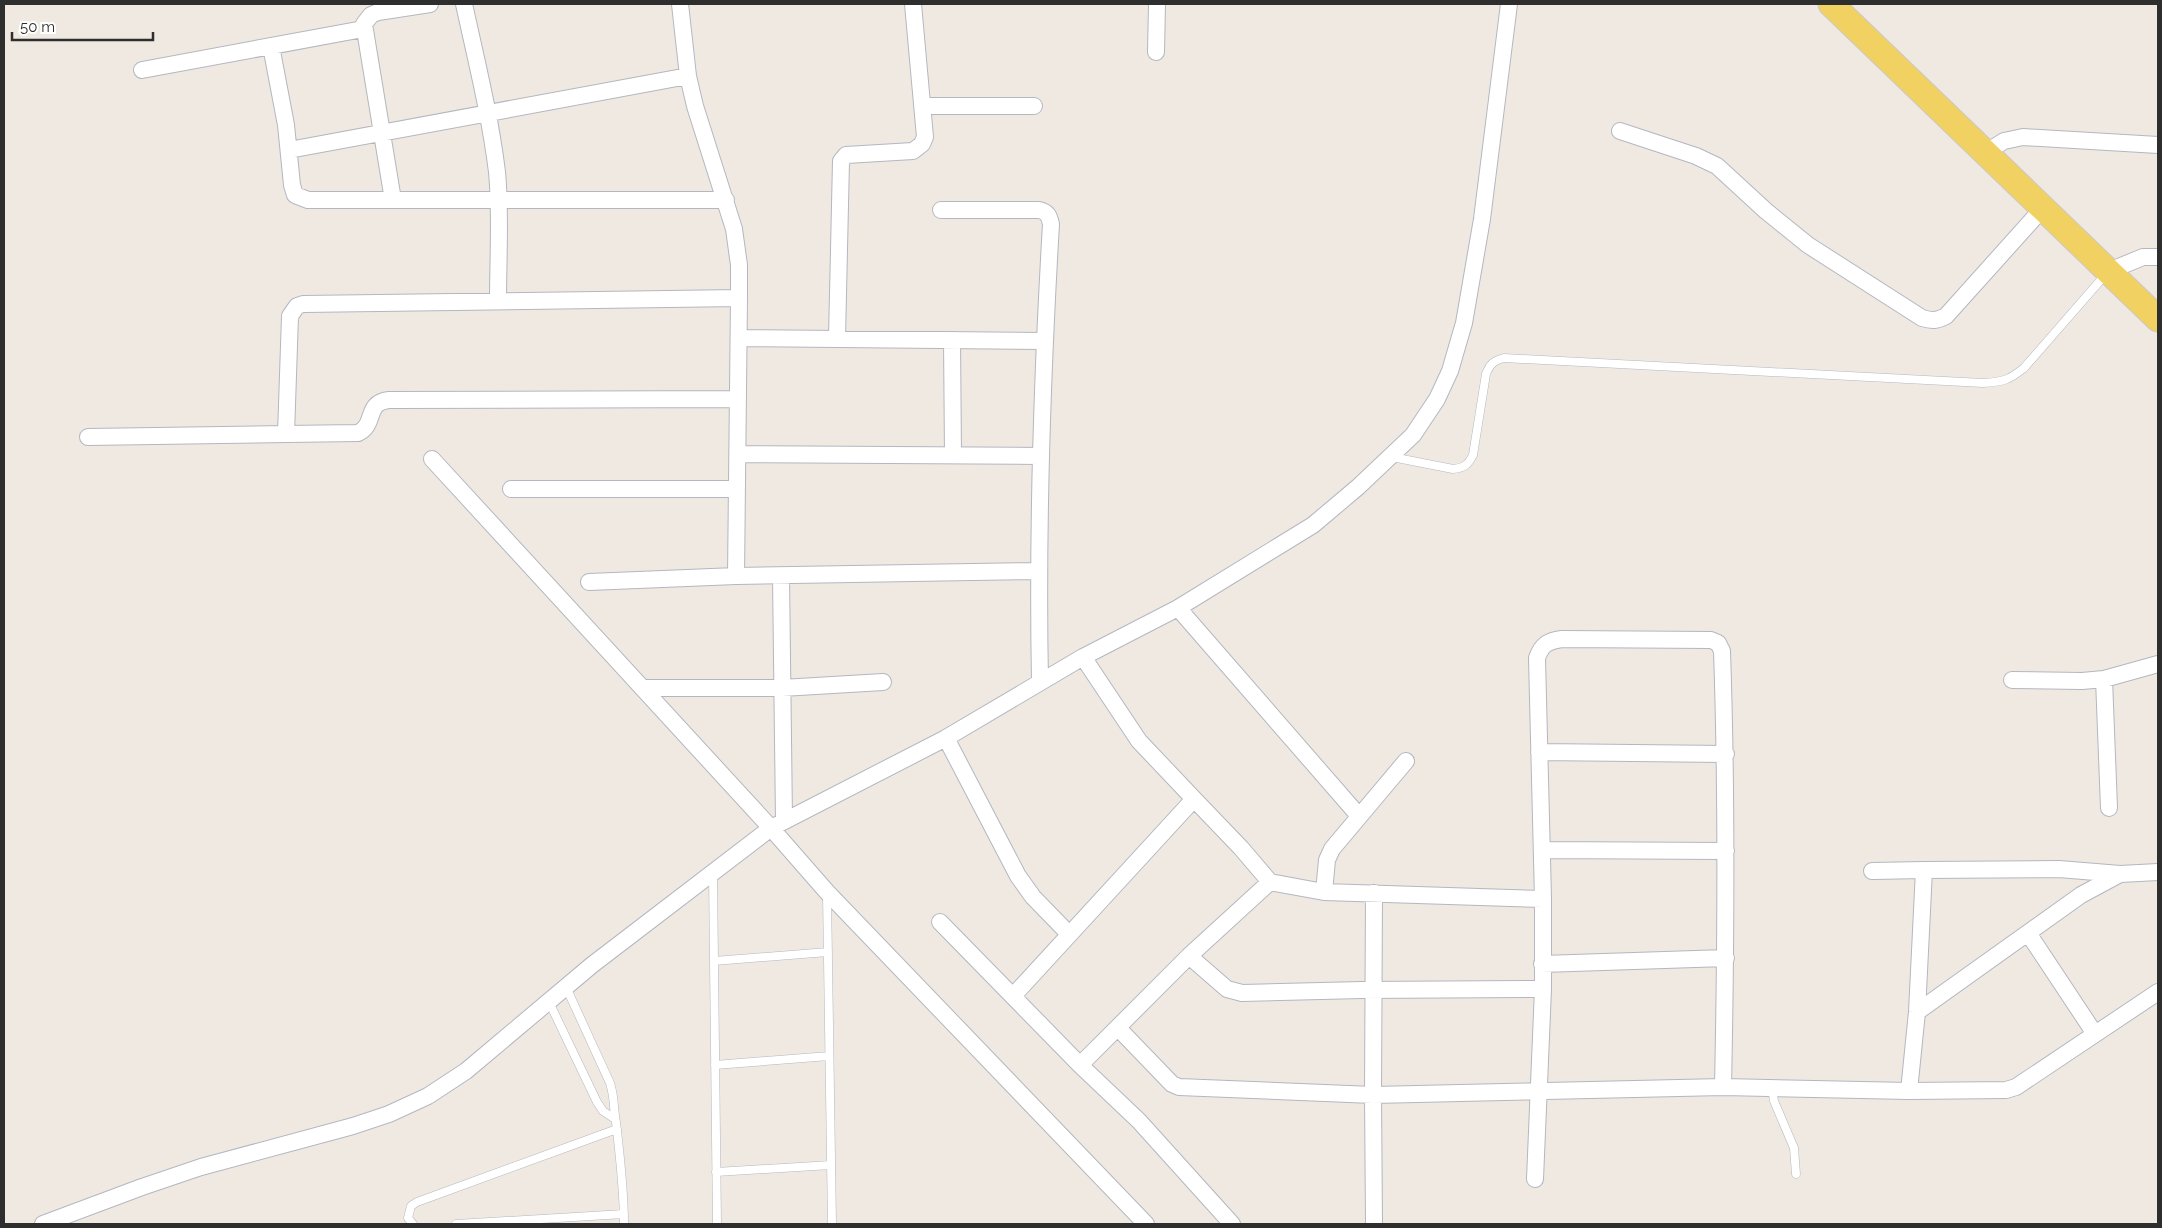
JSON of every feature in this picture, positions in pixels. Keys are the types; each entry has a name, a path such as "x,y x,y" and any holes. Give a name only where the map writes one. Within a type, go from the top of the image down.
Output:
{"main road":[{"path":"1831,4 2158,319"}],"street":[{"path":"393,200 364,29 366,19 371,15 430,4"},
{"path":"464,4 497,173 499,200 498,301"},
{"path":"680,4 688,76 705,142 726,200 737,248 739,298 736,576"},
{"path":"837,338 841,161 846,155 913,151 918,149 925,137 913,4"},
{"path":"1156,52 1158,4"},
{"path":"43,1224 201,1167 352,1126 389,1114 428,1096 466,1070 566,987 777,824 946,738 1083,657 1178,608 1314,525 1413,435 1437,399 1450,370 1464,323 1482,219 1509,4"},
{"path":"142,70 364,29"},
{"path":"271,46 289,150 292,185 295,195 301,199 726,200"},
{"path":"289,150 688,76"},
{"path":"922,106 1034,106"},
{"path":"1620,131 1696,156 1717,166 1766,211 1808,245 1922,318 1931,321 1946,316 2042,208"},
{"path":"1985,153 2004,141 2023,137 2158,145"},
{"path":"941,210 1039,210 1046,212 1050,216 1040,456 1038,570 1040,682"},
{"path":"2108,271 2143,257 2158,257"},
{"path":"286,434 290,316 297,306 303,304 739,298"},
{"path":"738,338 1044,341"},
{"path":"952,340 953,455"},
{"path":"88,437 358,433 366,427 373,408 377,403 389,400 737,399"},
{"path":"738,454 1040,456"},
{"path":"432,460 643,688 777,824 827,892 1146,1224"},
{"path":"512,489 737,489"},
{"path":"589,582 736,576 1038,570"},
{"path":"777,824 782,688 781,576"},
{"path":"1178,608 1359,816"},
{"path":"1535,1179 1543,989 1543,899 1537,658 1540,649 1548,641 1562,639 1711,640 1718,643 1722,651 1726,754 1726,958 1723,1087"},
{"path":"1083,657 1139,741 1242,848 1270,882 1324,892 1543,899"},
{"path":"2012,680 2082,681 2104,679 2158,664"},
{"path":"2104,679 2108,808"},
{"path":"643,688 782,688 883,682"},
{"path":"946,738 1018,876 1032,897 1069,934"},
{"path":"1539,752 1726,754"},
{"path":"1324,892 1327,860 1332,849 1406,761"},
{"path":"1014,996 1194,799"},
{"path":"1542,850 1726,851"},
{"path":"1872,871 2060,869 2120,874 2158,872"},
{"path":"1909,1091 1917,1012 1924,870"},
{"path":"1917,1012 2081,894 2120,874"},
{"path":"1080,1065 1189,956 1270,882"},
{"path":"1374,893 1374,1224"},
{"path":"940,922 1080,1065 1139,1122 1232,1224"},
{"path":"2028,933 2095,1034"},
{"path":"1189,956 1227,989 1242,993 1543,989"},
{"path":"1542,964 1726,958"},
{"path":"1118,1028 1172,1084 1179,1088 1373,1095 1723,1087 1909,1091 2006,1090 2016,1087 2158,992"}],"lane":[{"path":"1390,456 1453,469 1463,468 1469,463 1473,455 1486,374 1490,364 1504,358 1984,383 2002,382 2012,378 2024,368 2108,271"},
{"path":"713,872 717,1224"},
{"path":"827,892 832,1224"},
{"path":"714,961 828,952"},
{"path":"566,987 610,1084 615,1100 615,1119 623,1185 624,1224"},
{"path":"549,1002 597,1102 603,1112 615,1119"},
{"path":"715,1065 829,1056"},
{"path":"1772,1088 1774,1101 1794,1148 1796,1174"},
{"path":"413,1224 408,1218 408,1211 417,1202 616,1129"},
{"path":"716,1172 831,1165"},
{"path":"456,1224 624,1214"}]}
